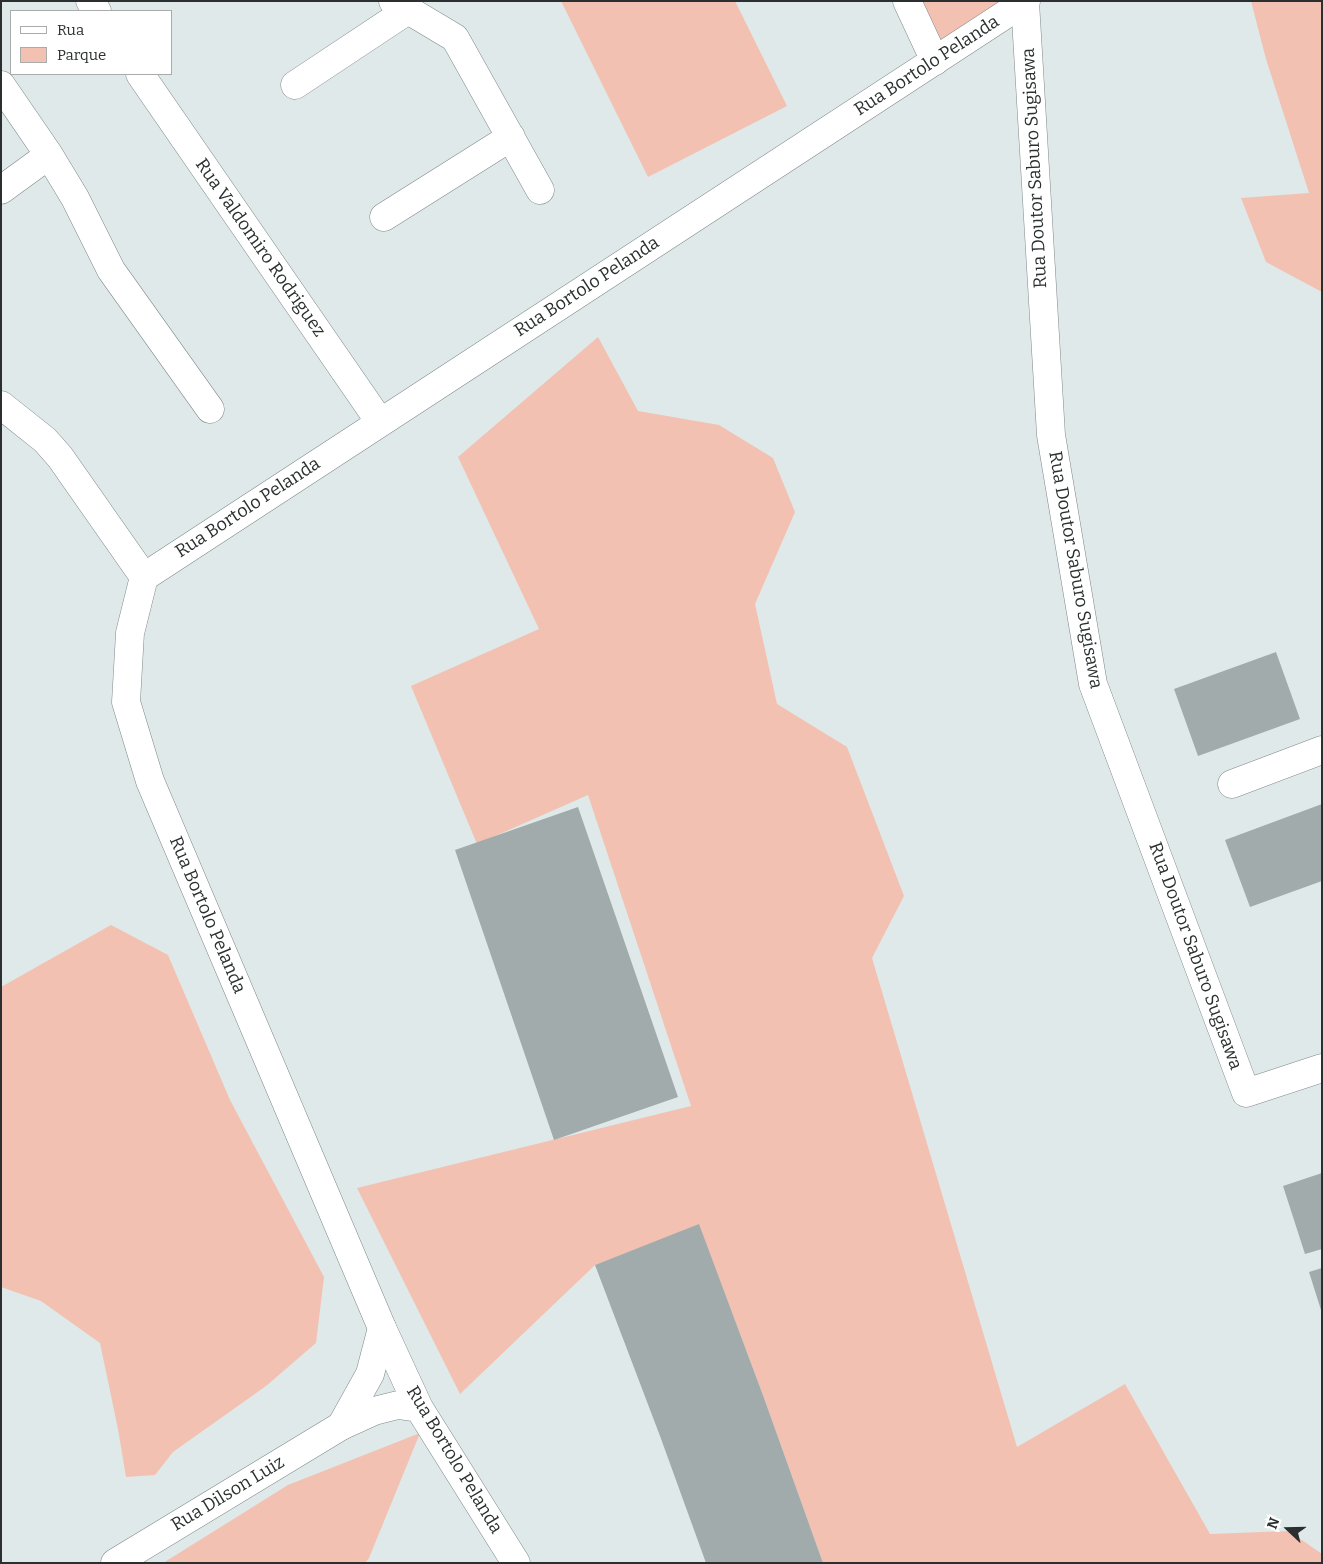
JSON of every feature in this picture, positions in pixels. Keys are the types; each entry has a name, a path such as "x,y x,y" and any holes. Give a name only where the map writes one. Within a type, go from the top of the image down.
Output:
{"street":[{"path":"907,1 935,61"},
{"name":"Rua Bortolo Pelanda","path":"516,1563 419,1408 382,1328 150,781 126,702 130,633 144,576 1026,2"},
{"name":"Rua Doutor Saburo Sugisawa","path":"1026,2 1051,435 1093,684 1246,1093 1322,1068"},
{"path":"295,85 401,6 455,38 540,190"},
{"name":"Rua Valdomiro Rodriguez","path":"141,75 380,422"},
{"path":"1,85 49,155 75,198 111,270 210,409"},
{"path":"384,217 511,137"},
{"path":"1,190 49,155"},
{"path":"1,405 45,440 60,457 144,576"},
{"path":"1232,784 1322,750"},
{"path":"341,1426 370,1374 382,1328"},
{"name":"Rua Dilson Luiz","path":"115,1563 341,1426 374,1411 398,1405 419,1408"}],"green space":[{"path":"561,1 735,1 787,106 648,177"},
{"path":"919,1 1005,1 939,48"},
{"path":"1251,1 1322,1 1322,292 1266,262 1241,198 1309,193 1266,59"},
{"path":"598,337 638,411 719,425 773,458 795,512 755,604 777,704 847,747 904,896 872,958 1017,1447 1125,1384 1210,1534 1289,1531 1322,1554 1322,1563 823,1563 699,1225 595,1265 460,1394 357,1188 691,1106 588,795 477,844 411,686 539,629 458,457"},
{"path":"111,925 168,955 230,1100 324,1277 316,1343 266,1386 173,1452 155,1475 126,1477 100,1343 41,1301 1,1287 1,987"},
{"path":"420,1433 369,1558 365,1563 163,1563 288,1485"}],"building":[{"path":"1276,652 1300,719 1198,756 1174,689"},
{"path":"1322,804 1322,881 1250,907 1225,840"},
{"path":"578,807 678,1097 554,1140 455,850"},
{"path":"1322,1173 1322,1249 1305,1254 1283,1186"},
{"path":"699,1224 823,1563 706,1563 595,1265"},
{"path":"1322,1268 1322,1310 1321,1310 1309,1272"}]}
